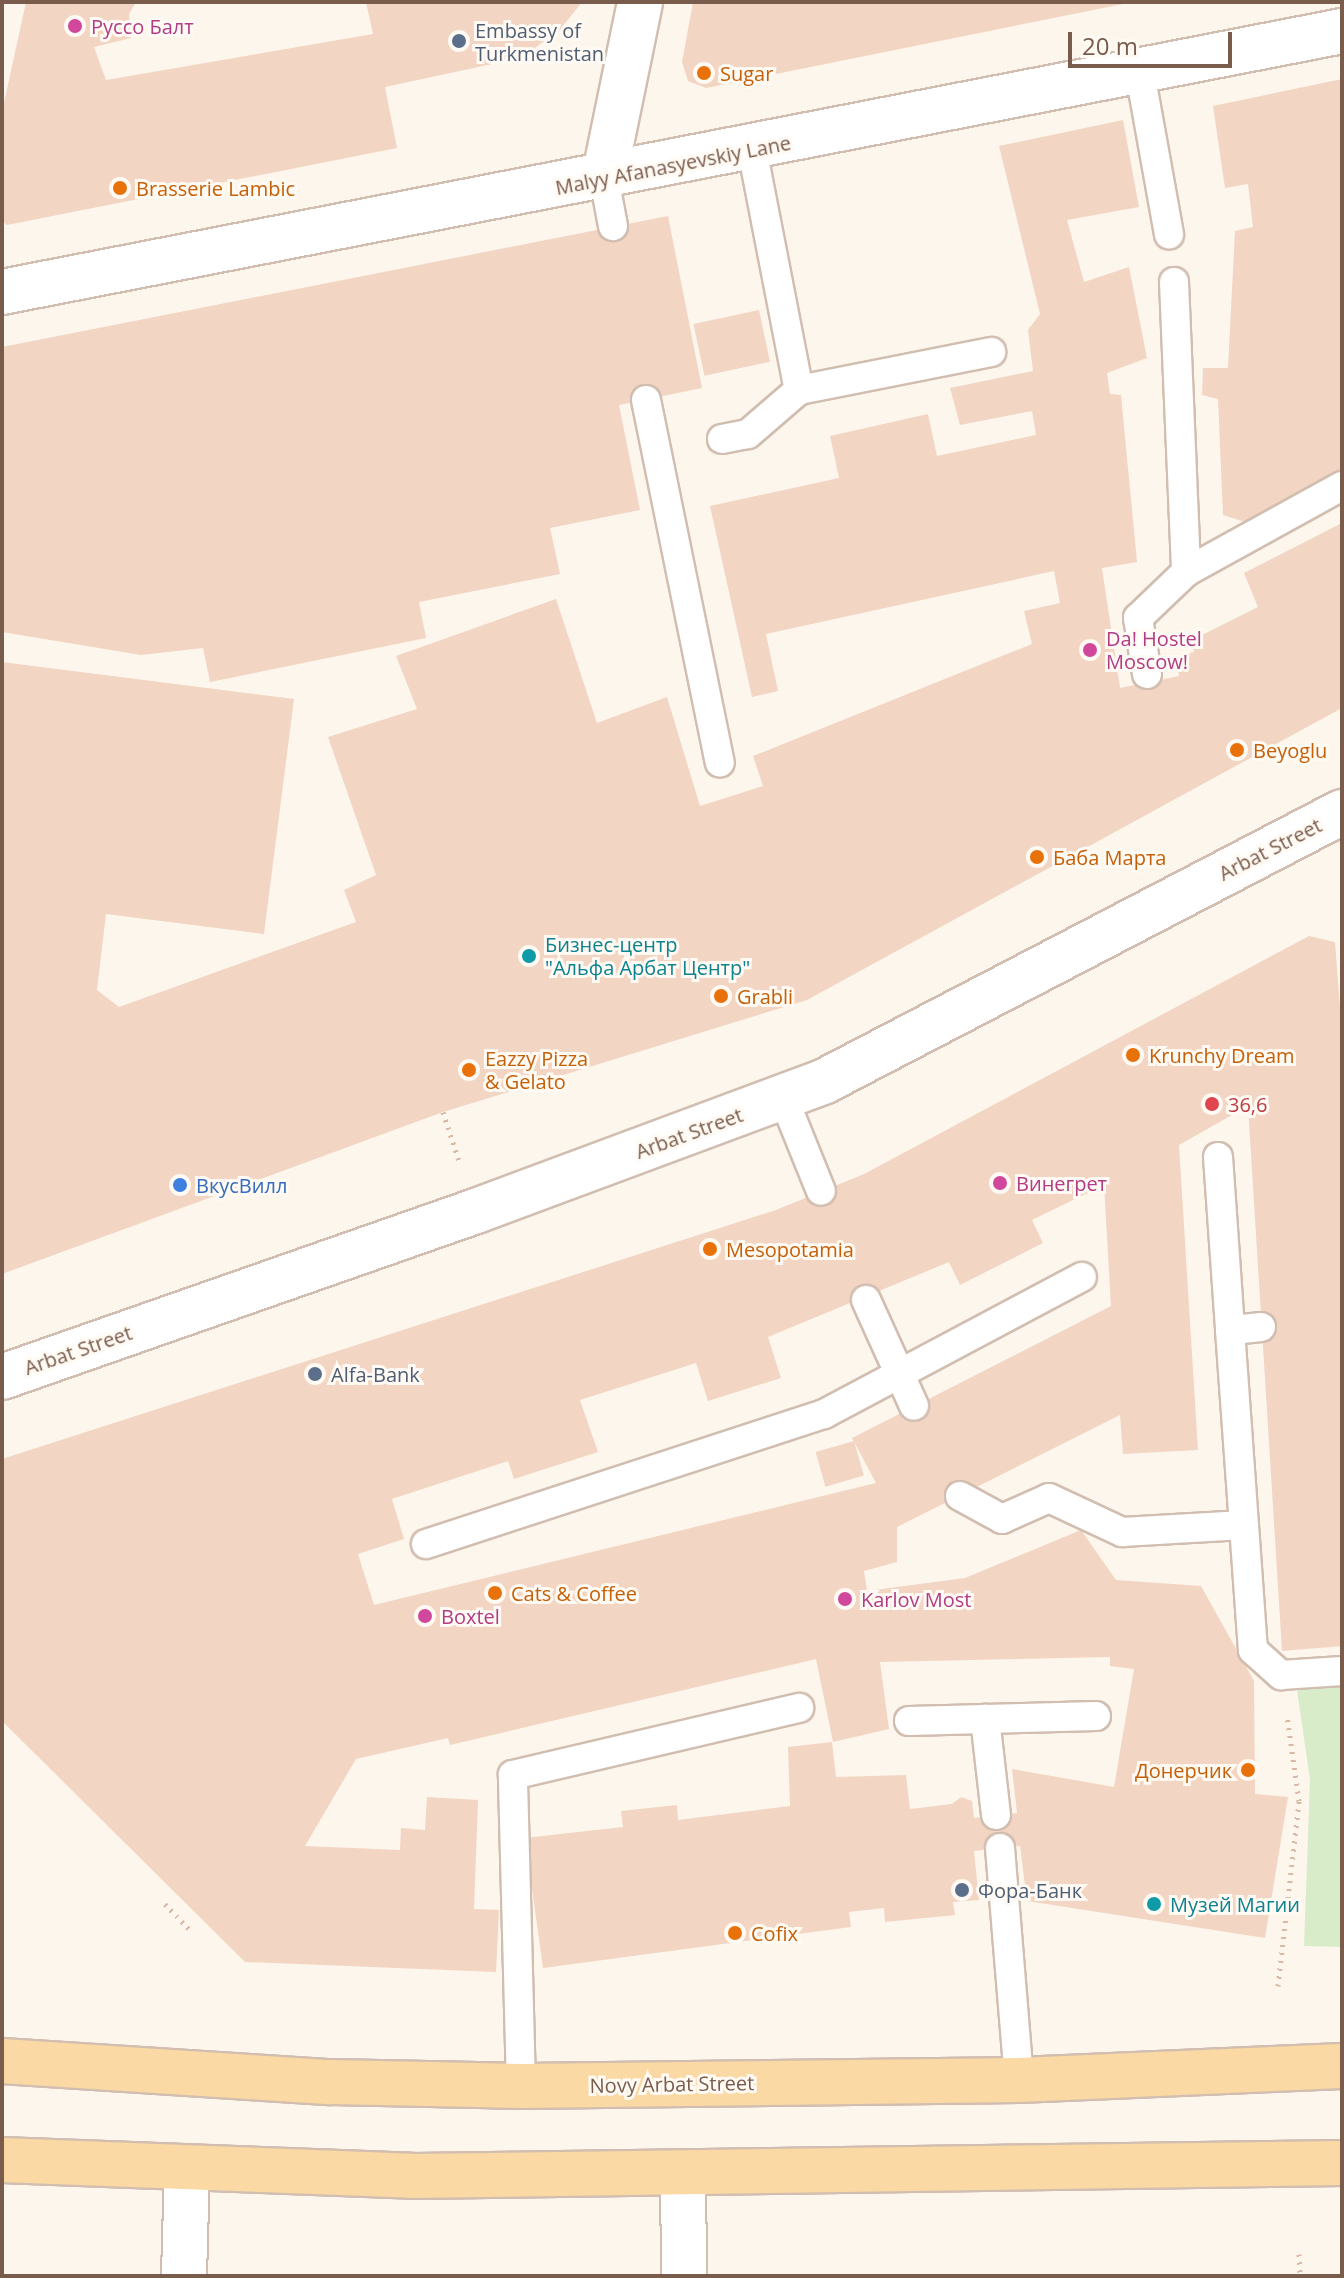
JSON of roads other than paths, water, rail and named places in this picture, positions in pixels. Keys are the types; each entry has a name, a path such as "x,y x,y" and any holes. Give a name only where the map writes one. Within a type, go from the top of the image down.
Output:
{"main road":[{"name":"Novy Arbat Street","path":"2,2061 330,2082 521,2086 1019,2080 1342,2066"},
{"path":"2,2160 187,2170 683,2175 1342,2163"}],"street":[{"path":"604,178 640,2"},
{"name":"Malyy Afanasyevskiy Lane","path":"2,292 604,178 1342,31"},
{"name":"Arbat Street","path":"2,1377 825,1081 1342,812"},
{"path":"184,2276 187,2170"},
{"path":"683,2175 684,2276"}],"lane":[{"path":"1140,73 1169,234"},
{"path":"752,149 799,390"},
{"path":"604,178 613,226"},
{"path":"1174,282 1186,572"},
{"path":"722,439 748,434 799,390 991,352"},
{"path":"646,400 720,763"},
{"path":"1147,674 1138,618 1186,572 1342,486"},
{"path":"783,1097 821,1191"},
{"path":"1218,1157 1253,1650 1281,1675 1342,1671"},
{"path":"426,1544 824,1414 1082,1277"},
{"path":"866,1300 914,1406"},
{"path":"1230,1330 1261,1327"},
{"path":"960,1496 1002,1519 1049,1498 1122,1532 1244,1525"},
{"path":"521,2086 513,1775 799,1708"},
{"path":"909,1721 1096,1716"},
{"path":"985,1719 996,1815"},
{"path":"1000,1848 1019,2080"}],"place":[{"name":"Руссо Балт","path":"75,26"},
{"name":"Embassy of Turkmenistan","path":"459,41"},
{"name":"Sugar","path":"704,73"},
{"name":"Brasserie Lambic","path":"120,188"},
{"name":"Da! Hostel Moscow!","path":"1090,650"},
{"name":"Beyoglu","path":"1237,750"},
{"name":"Баба Марта","path":"1037,857"},
{"name":"Бизнес-центр \"Альфа Арбат Центр\"","path":"529,956"},
{"name":"Grabli","path":"721,996"},
{"name":"Krunchy Dream","path":"1133,1055"},
{"name":"Eazzy Pizza & Gelato","path":"469,1070"},
{"name":"36,6","path":"1212,1104"},
{"name":"Винегрет","path":"1000,1183"},
{"name":"ВкусВилл","path":"180,1185"},
{"name":"Mesopotamia","path":"710,1249"},
{"name":"Alfa-Bank","path":"315,1374"},
{"name":"Cats & Coffee","path":"495,1593"},
{"name":"Karlov Most","path":"845,1599"},
{"name":"Boxtel","path":"425,1616"},
{"name":"Донерчик","path":"1248,1770"},
{"name":"Фора-Банк","path":"962,1890"},
{"name":"Музей Магии","path":"1154,1904"},
{"name":"Cofix","path":"735,1933"}]}
